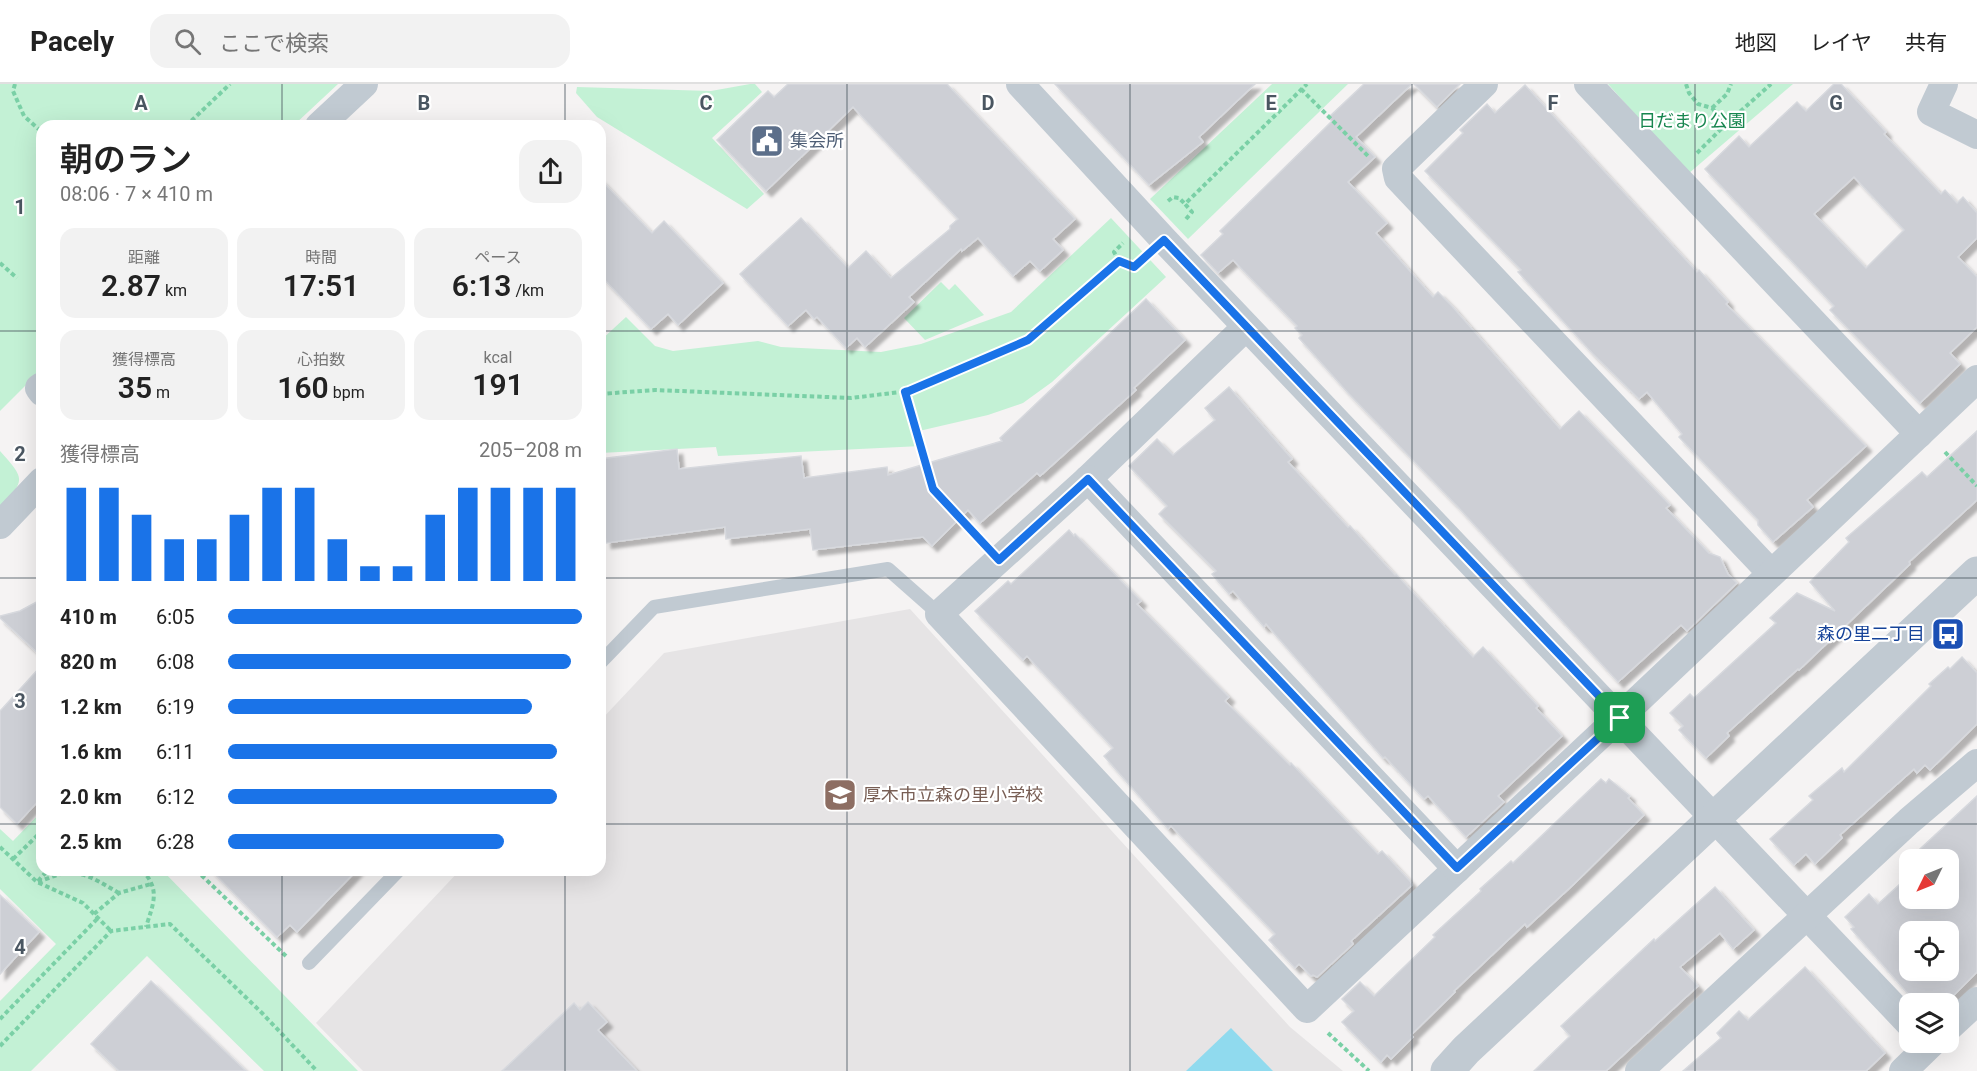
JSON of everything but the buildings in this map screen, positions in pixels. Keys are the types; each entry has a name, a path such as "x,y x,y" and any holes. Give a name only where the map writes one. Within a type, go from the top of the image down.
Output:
{"street":[{"path":"325,120 364,84"},
{"path":"1020,84 1246,327 1899,1013"},
{"path":"1484,84 1396,169 1398,178 1771,573"},
{"path":"1588,84 1922,432"},
{"path":"1944,84 1931,112 1977,135"},
{"path":"1246,327 1088,479 939,614 1307,1009 1620,718 1977,380"},
{"path":"1088,479 1457,868"},
{"path":"0,525 36,487"},
{"path":"1448,1071 1466,1050 1977,573"},
{"path":"1640,1071 1909,821 1977,763"},
{"path":"1959,1017 1977,1000"},
{"path":"1903,1071 1922,1053"}],"lane":[{"path":"606,657 654,607 888,569 939,614"},
{"path":"309,963 393,876"}],"path":[{"path":"15,84 13,92 24,116 36,127"},
{"path":"192,120 230,84"},
{"path":"606,394 655,390 851,398 905,392 1028,340 1119,261 1134,267 1164,240 1192,212 1185,204 1307,84"},
{"path":"1686,84 1689,93 1698,104 1712,108 1725,124"},
{"path":"1712,108 1727,94 1731,84"},
{"path":"1674,176 1725,124 1772,84"},
{"path":"1301,89 1385,174 1397,174"},
{"path":"0,263 17,278"},
{"path":"905,392 933,489 999,560"},
{"path":"1922,432 1977,486"},
{"path":"13,859 36,837"},
{"path":"0,847 37,882 83,903 111,931"},
{"path":"37,882 42,876"},
{"path":"37,882 56,876"},
{"path":"87,876 119,893"},
{"path":"146,876 155,898 146,927"},
{"path":"202,876 290,961 309,963"},
{"path":"0,1019 119,893 150,884"},
{"path":"0,1046 111,931 170,924 262,1013 317,1071"},
{"path":"1307,1009 1313,1019 1369,1071"}],"shaded area":[{"name":"厚木市立森の里小学校","path":"910,609 1290,1027 1343,1071 363,1071 316,1023 454,876 606,876 606,715 664,653"}],"green space":[{"path":"0,84 338,84 299,120 36,120 36,375 0,411"},
{"path":"755,84 762,92 712,138 764,194 747,209 606,123 606,120 597,117 576,93 577,87 711,91"},
{"path":"1272,84 1348,84 1188,239 1150,199"},
{"name":"日だまり公園","path":"1608,84 1793,84 1688,174"},
{"path":"1111,218 1166,277 1052,382 1023,403 988,415 919,431 921,446 718,456 716,447 606,453 606,335 626,317 655,346 673,351 758,341 781,347 881,352 921,344 1011,312"},
{"path":"941,282 949,290 955,284 984,315 925,340 904,318"},
{"path":"0,451 14,468 19,479 14,491 0,507"},
{"path":"36,817 36,876 168,876 358,1071 264,1071 147,956 31,1071 0,1071 0,1001 56,944 0,889 0,829 13,841"}],"water":[{"path":"1231,1028 1273,1071 1186,1071"}],"place":[{"name":"集会所","path":"767,141"},
{"name":"森の里二丁目","path":"1948,634"},
{"name":"厚木市立森の里小学校","path":"840,795"}],"route":[{"path":"1164,240 1620,718 1457,868 1088,479 999,560 933,489 905,392 1028,340 1119,261 1126,266 1134,267 1164,240"}]}
